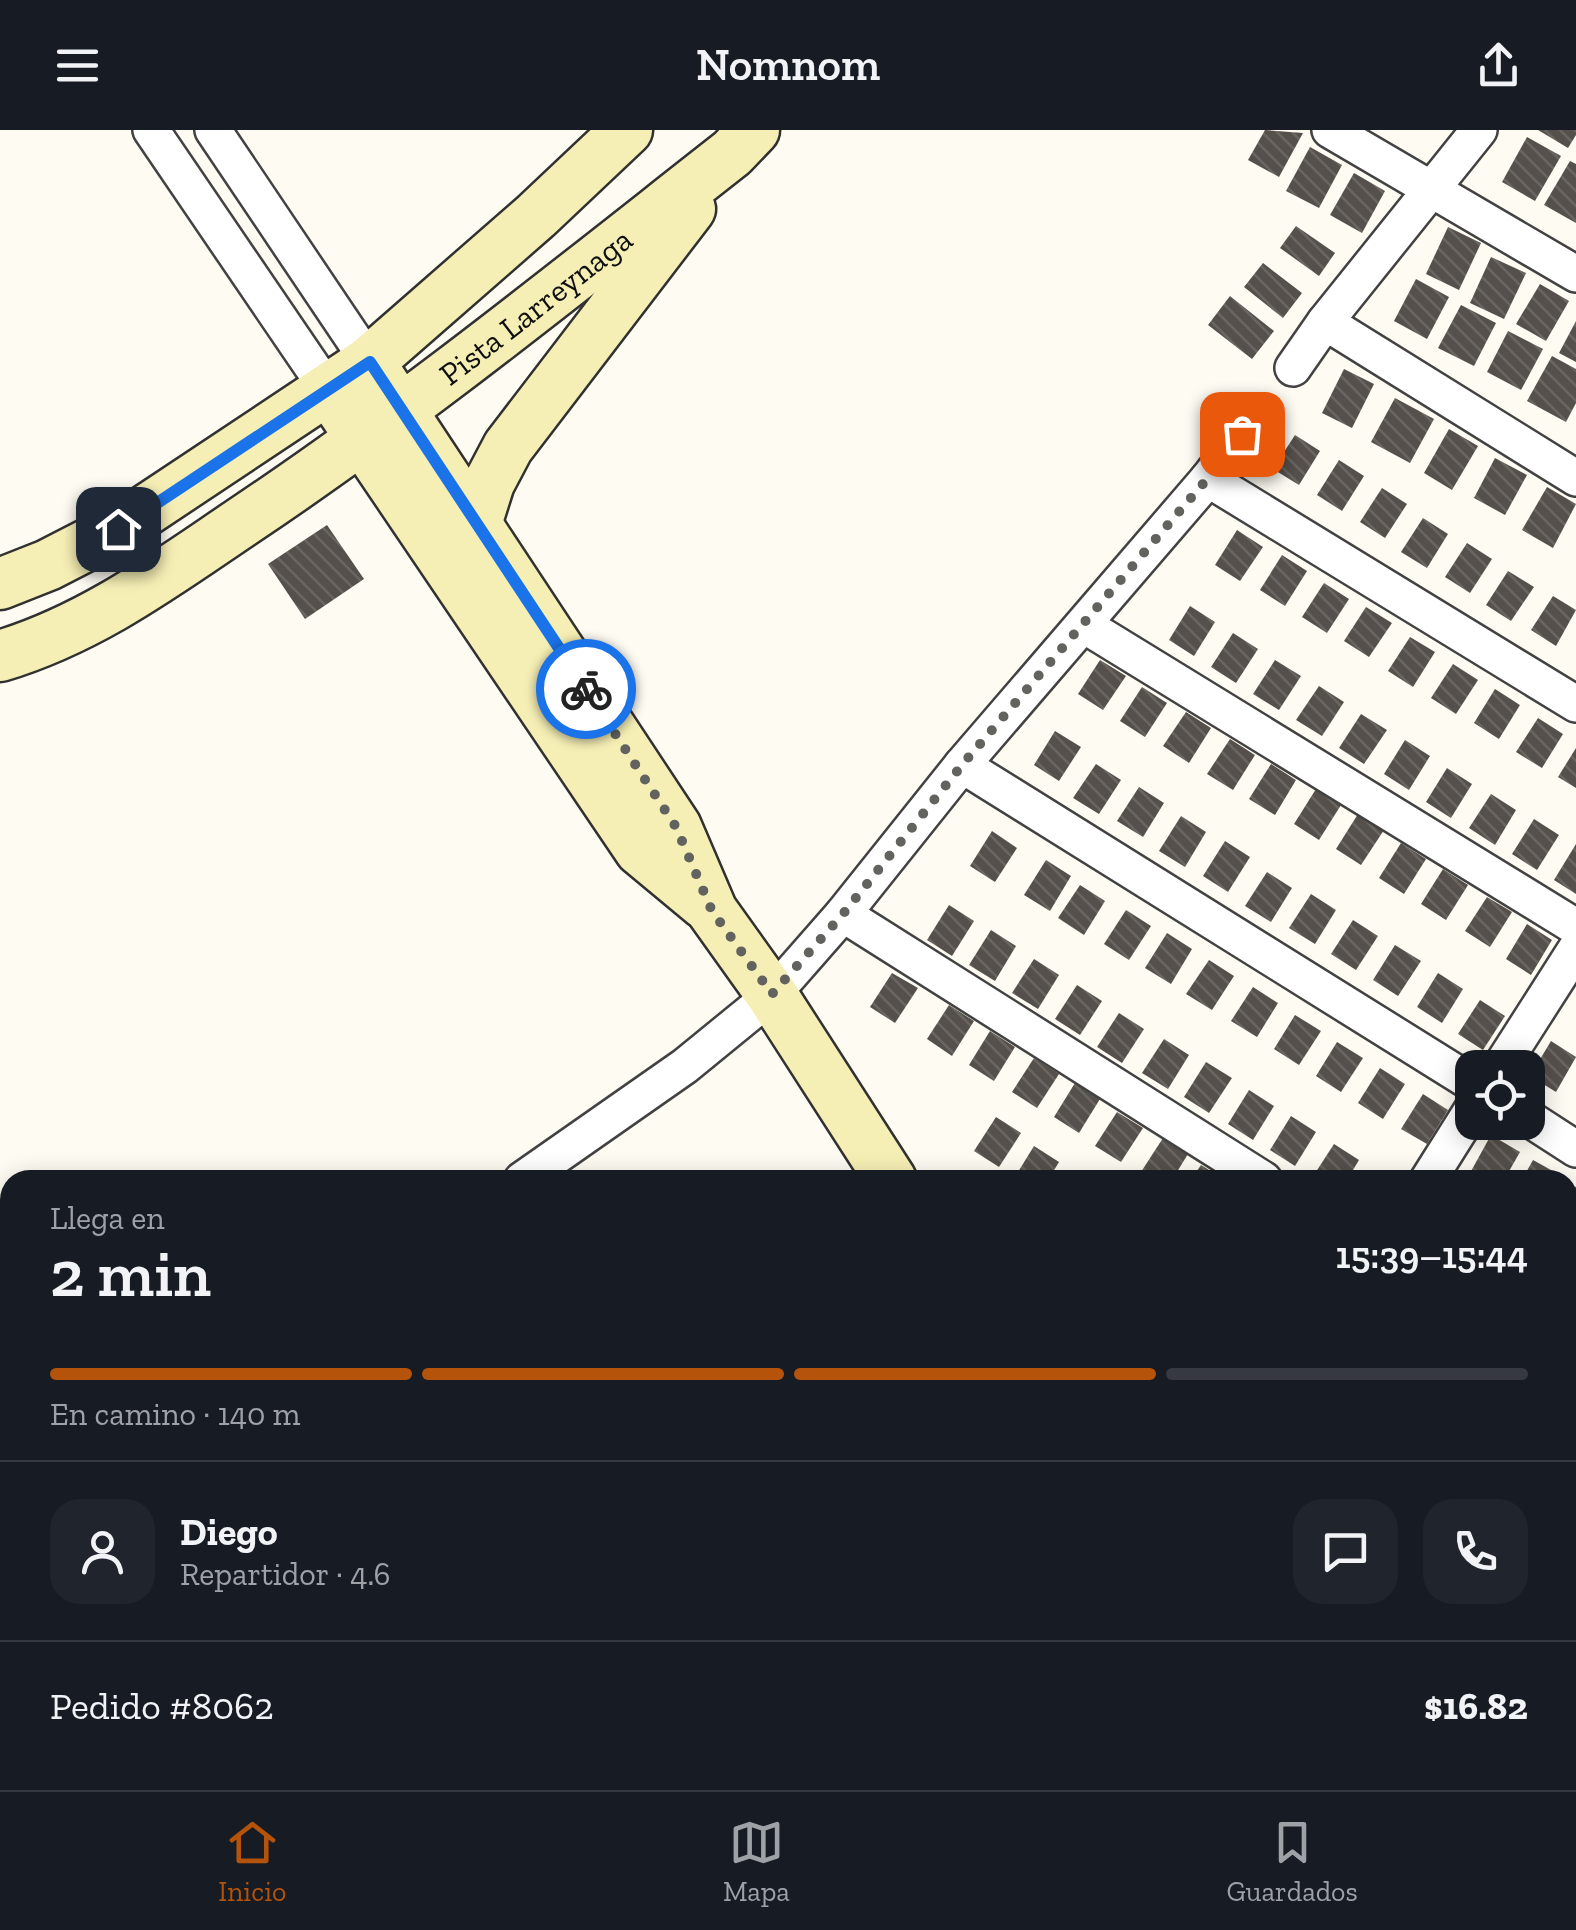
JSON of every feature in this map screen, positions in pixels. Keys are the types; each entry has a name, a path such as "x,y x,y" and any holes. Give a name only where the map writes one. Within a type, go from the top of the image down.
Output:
{"main road":[{"name":"Pista Larreynaga","path":"0,584 48,566 118,529 370,362 627,130"},
{"name":"Pista Larreynaga","path":"0,656 44,643 95,619 316,473 403,410 743,142"},
{"path":"477,521 489,483 508,447 743,142"},
{"path":"370,362 676,827 712,911 889,1170"},
{"path":"328,390 640,850 712,911"},
{"path":"316,473 372,472 391,478"}],"street":[{"path":"151,130 328,390"},
{"path":"213,130 370,362"},
{"path":"1330,130 1576,274"},
{"path":"1293,368 1478,130"},
{"path":"1325,322 1576,478"},
{"path":"536,1170 685,1066 772,994 1208,478 1259,412"},
{"path":"1208,478 1576,704"},
{"path":"1084,624 1576,926"},
{"path":"962,765 1455,1072"},
{"path":"843,914 1248,1170"},
{"path":"1511,1050 1576,949"},
{"path":"1545,1129 1576,1149"},
{"path":"1434,1170 1455,1137"}],"building":[{"path":"1265,130 1303,133 1279,177 1248,160"},
{"path":"1538,130 1576,130 1576,135 1568,148"},
{"path":"1527,137 1561,156 1535,201 1502,182"},
{"path":"1310,147 1342,165 1319,208 1286,191"},
{"path":"1570,161 1576,164 1576,223 1544,205"},
{"path":"1354,173 1385,191 1362,233 1330,215"},
{"path":"1296,226 1335,253 1319,276 1280,248"},
{"path":"1448,227 1481,243 1459,290 1426,274"},
{"path":"1491,257 1526,273 1504,319 1470,303"},
{"path":"1263,263 1302,293 1283,318 1244,287"},
{"path":"1416,279 1449,297 1427,339 1394,321"},
{"path":"1540,284 1569,301 1546,341 1516,324"},
{"path":"1230,296 1274,331 1252,359 1208,325"},
{"path":"1461,305 1496,323 1474,366 1438,348"},
{"path":"1576,321 1576,362 1559,353"},
{"path":"1508,331 1543,349 1521,390 1487,372"},
{"path":"1552,356 1576,369 1576,403 1566,422 1527,401"},
{"path":"1344,369 1374,384 1352,428 1322,413"},
{"path":"1395,398 1434,419 1410,463 1371,442"},
{"path":"1449,429 1478,446 1452,490 1424,473"},
{"path":"1295,435 1320,451 1299,485 1273,469"},
{"path":"1495,458 1527,475 1505,515 1474,498"},
{"path":"1339,460 1364,476 1342,511 1317,495"},
{"path":"1547,487 1576,504 1553,548 1522,530"},
{"path":"1382,488 1407,504 1385,538 1360,522"},
{"path":"1423,518 1448,534 1427,568 1401,552"},
{"path":"327,525 364,579 305,619 268,564"},
{"path":"1237,530 1263,547 1240,581 1215,565"},
{"path":"1467,543 1492,559 1470,593 1445,577"},
{"path":"1282,555 1307,571 1285,606 1260,590"},
{"path":"1508,571 1534,587 1511,621 1486,605"},
{"path":"1324,583 1349,599 1327,633 1302,617"},
{"path":"1553,596 1576,610 1556,646 1531,630"},
{"path":"1190,606 1215,622 1194,656 1169,640"},
{"path":"1366,607 1392,623 1369,657 1344,641"},
{"path":"1233,633 1258,649 1236,683 1211,667"},
{"path":"1410,637 1435,652 1413,687 1388,671"},
{"path":"1100,660 1126,676 1103,710 1078,694"},
{"path":"1275,660 1301,676 1279,710 1253,694"},
{"path":"1453,664 1478,680 1456,714 1431,698"},
{"path":"1319,686 1344,702 1322,736 1296,720"},
{"path":"1142,687 1167,703 1145,737 1120,721"},
{"path":"1495,689 1520,705 1499,739 1474,723"},
{"path":"1186,712 1211,728 1189,763 1163,746"},
{"path":"1361,714 1387,730 1364,764 1339,748"},
{"path":"1538,718 1563,734 1542,768 1516,752"},
{"path":"1055,731 1081,747 1059,781 1034,765"},
{"path":"1230,739 1255,755 1233,790 1207,774"},
{"path":"1405,740 1430,756 1409,790 1384,774"},
{"path":"1576,748 1576,788 1558,777"},
{"path":"1096,764 1121,780 1099,814 1073,798"},
{"path":"1271,764 1296,780 1275,815 1249,799"},
{"path":"1447,768 1472,784 1451,818 1426,802"},
{"path":"1139,787 1164,803 1143,837 1117,821"},
{"path":"1316,789 1341,805 1319,840 1294,824"},
{"path":"1491,794 1516,810 1495,845 1469,828"},
{"path":"1358,814 1384,830 1361,865 1336,849"},
{"path":"1181,816 1206,832 1185,867 1159,851"},
{"path":"1534,819 1559,835 1537,870 1512,854"},
{"path":"992,831 1017,848 995,882 970,866"},
{"path":"1225,841 1250,857 1228,892 1203,876"},
{"path":"1401,843 1426,859 1404,894 1379,878"},
{"path":"1576,844 1576,894 1554,880"},
{"path":"1046,860 1071,876 1050,911 1024,895"},
{"path":"1443,869 1468,885 1446,920 1421,904"},
{"path":"1267,872 1292,888 1271,922 1245,906"},
{"path":"1080,885 1105,901 1084,935 1058,918"},
{"path":"1311,894 1336,910 1315,944 1289,928"},
{"path":"1487,897 1512,912 1490,947 1465,931"},
{"path":"949,905 974,921 952,956 927,940"},
{"path":"1126,910 1151,926 1129,960 1104,944"},
{"path":"1353,920 1378,936 1356,970 1331,954"},
{"path":"1527,924 1552,940 1531,975 1506,959"},
{"path":"991,930 1016,946 995,981 969,965"},
{"path":"1167,933 1192,949 1171,984 1145,968"},
{"path":"1395,945 1421,961 1398,996 1373,980"},
{"path":"1034,959 1059,975 1038,1009 1012,993"},
{"path":"1209,960 1234,976 1212,1010 1186,994"},
{"path":"892,973 918,988 895,1023 870,1007"},
{"path":"1438,973 1463,989 1442,1023 1417,1007"},
{"path":"1077,985 1102,1001 1080,1035 1055,1019"},
{"path":"1253,987 1278,1003 1257,1037 1231,1021"},
{"path":"1480,1000 1505,1016 1483,1050 1458,1034"},
{"path":"949,1005 974,1021 952,1056 927,1039"},
{"path":"1119,1013 1144,1029 1122,1063 1097,1047"},
{"path":"1295,1015 1321,1031 1299,1065 1274,1049"},
{"path":"990,1031 1015,1047 994,1081 969,1065"},
{"path":"1164,1039 1189,1055 1168,1089 1142,1073"},
{"path":"1551,1041 1576,1057 1556,1092 1545,1085 1545,1051"},
{"path":"1337,1042 1363,1058 1341,1092 1316,1076"},
{"path":"1034,1058 1059,1074 1037,1108 1012,1092"},
{"path":"1206,1062 1232,1078 1209,1113 1184,1097"},
{"path":"1380,1068 1405,1084 1383,1119 1358,1103"},
{"path":"1075,1083 1100,1099 1079,1133 1054,1117"},
{"path":"1249,1090 1274,1106 1253,1140 1228,1124"},
{"path":"1423,1094 1448,1110 1427,1144 1401,1129"},
{"path":"1117,1112 1143,1128 1121,1162 1095,1146"},
{"path":"1291,1116 1316,1132 1295,1166 1270,1150"},
{"path":"996,1117 1021,1133 999,1167 974,1151"},
{"path":"1163,1138 1188,1154 1178,1170 1142,1170"},
{"path":"1488,1140 1500,1140 1520,1152 1510,1170 1472,1170"},
{"path":"1334,1144 1359,1160 1353,1170 1317,1170"},
{"path":"1034,1146 1059,1162 1054,1170 1019,1170"},
{"path":"1533,1160 1551,1170 1528,1170"}],"way so far":[{"path":"586,689 676,827 712,911 772,994 1242,434"}],"route":[{"path":"118,529 370,362 586,689"}]}
